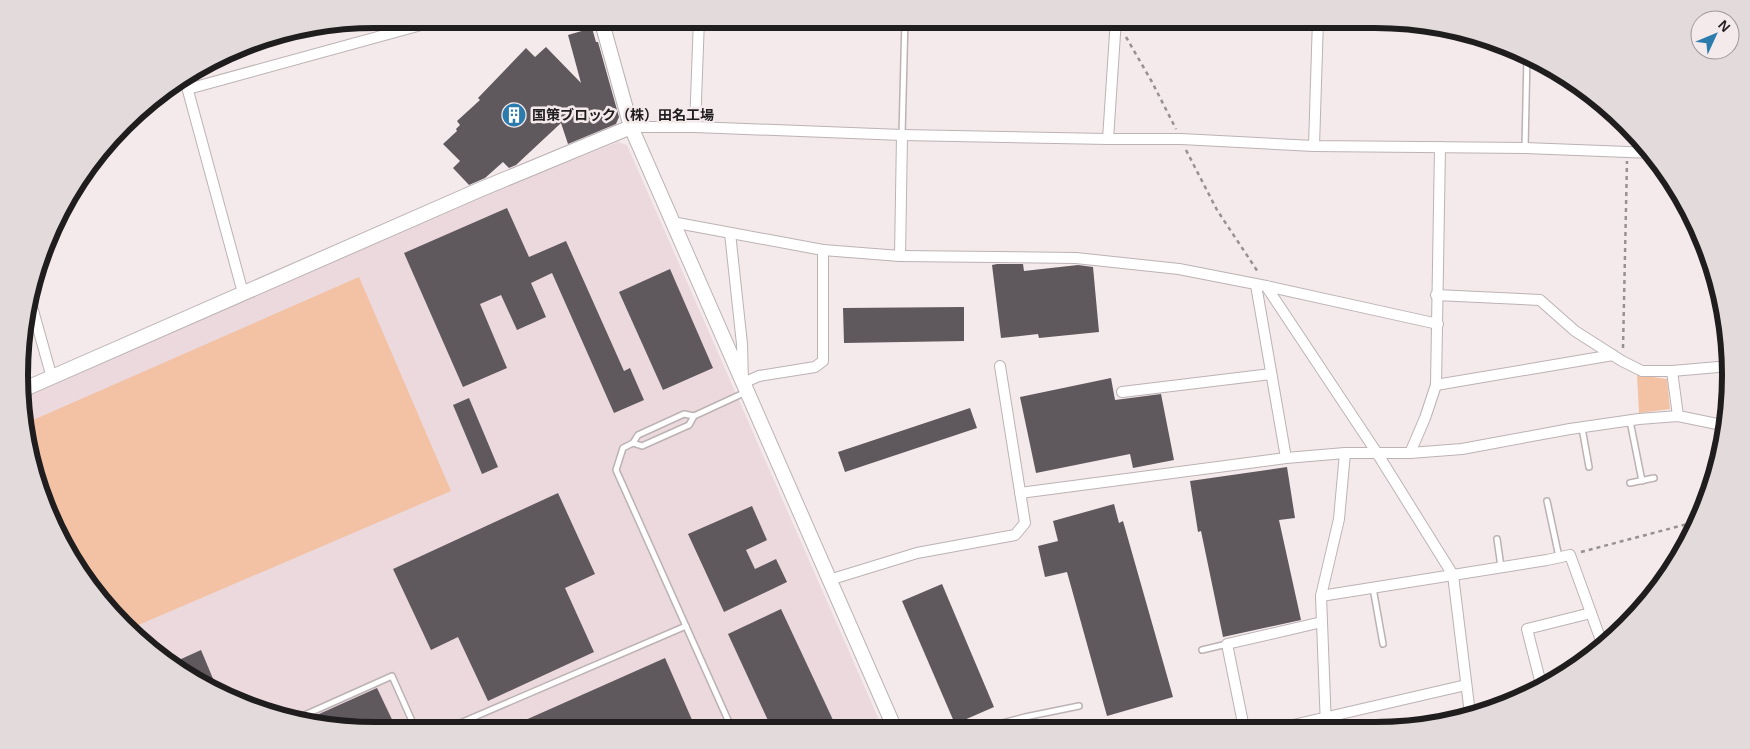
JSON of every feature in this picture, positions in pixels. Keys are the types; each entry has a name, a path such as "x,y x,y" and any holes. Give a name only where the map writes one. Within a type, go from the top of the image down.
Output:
{"street":[{"path":"385,28 387,34"},
{"path":"188,89 409,28"},
{"path":"604,28 631,127 893,722"},
{"path":"696,127 699,28"},
{"path":"1108,140 1115,28"},
{"path":"1314,146 1318,28"},
{"path":"186,83 242,293"},
{"path":"28,388 479,190 631,127 696,127 1108,140 1181,139 1314,146 1525,148 1642,153"},
{"path":"900,256 902,135"},
{"path":"1410,453 1426,418 1436,385 1438,324 1436,295 1440,147"},
{"path":"672,222 823,250 900,256 1076,258 1179,269 1438,324"},
{"path":"730,234 745,388"},
{"path":"745,388 759,376 815,367 823,361 823,250"},
{"path":"1261,285 1271,374 1286,458"},
{"path":"1261,285 1377,453 1453,575 1469,709"},
{"path":"1436,295 1540,300 1575,331 1622,361 1642,371 1672,372 1722,367"},
{"path":"33,311 52,378"},
{"path":"1436,385 1613,355"},
{"path":"830,580 917,552 1015,535 1025,523 1000,366"},
{"path":"1672,372 1678,416"},
{"path":"1122,392 1271,374"},
{"path":"1020,493 1286,458 1346,453 1410,453 1462,449 1629,420 1678,416 1719,424"},
{"path":"1346,453 1339,519 1321,596 1325,722 1466,685"},
{"path":"1321,596 1570,555 1600,638"},
{"path":"1540,680 1527,629 1591,613"},
{"path":"1243,722 1227,644 1322,622"}],"lane":[{"path":"902,135 905,28"},
{"path":"1525,148 1527,62"},
{"path":"634,443 642,446 689,424 694,416 745,388"},
{"path":"694,416 684,414 638,435 634,443 623,448 616,470 729,722"},
{"path":"1629,420 1642,480"},
{"path":"1582,427 1590,467"},
{"path":"1630,483 1654,478"},
{"path":"1547,501 1559,557"},
{"path":"1496,539 1501,567"},
{"path":"1373,588 1383,644"},
{"path":"463,722 686,626"},
{"path":"1202,650 1227,644"},
{"path":"305,715 392,676 412,722"},
{"path":"1006,722 1079,706"}],"path":[{"path":"1121,28 1152,82 1217,210 1261,285"},
{"path":"1622,361 1627,152"},
{"path":"1570,555 1689,523"}],"shaded area":[{"path":"618,142 627,145 880,722 374,722 329,719 285,710 263,703 221,686 201,675 163,650 129,620 99,586 63,528 46,486 34,442 28,394 496,191"},
{"path":"359,277 451,491 136,626 99,586 63,528 39,464 30,421"},
{"path":"1637,375 1667,379 1670,409 1639,413"}],"building":[{"name":"国策ブロック（株）田名工場","path":"592,28 596,42 598,42 619,117 616,124 568,144 561,123 516,165 509,168 503,162 485,178 469,185 453,168 460,161 443,144 457,131 456,129 460,125 457,121 480,100 478,98 526,48 535,57 546,47 581,83 568,35"},
{"path":"507,208 529,257 566,241 624,371 630,368 644,400 614,413 552,273 531,283 546,317 517,330 501,295 480,304 507,368 463,387 404,253"},
{"path":"1023,264 1024,271 1078,265 1093,267 1099,332 1039,338 1038,334 1001,338 992,265"},
{"path":"670,269 713,368 663,390 619,292"},
{"path":"964,307 964,341 844,343 843,308"},
{"path":"1111,378 1115,400 1161,394 1174,460 1133,468 1130,454 1036,473 1020,397"},
{"path":"469,398 498,467 482,474 453,405"},
{"path":"970,408 977,428 845,472 838,452"},
{"path":"1287,467 1295,518 1279,520 1301,620 1223,637 1201,531 1198,532 1190,481"},
{"path":"558,493 595,574 565,588 594,652 488,701 458,637 431,650 393,569"},
{"path":"1114,504 1119,523 1123,521 1173,697 1107,716 1067,572 1045,577 1038,546 1058,541 1053,521"},
{"path":"752,506 767,540 746,550 755,569 776,559 787,582 724,612 688,534"},
{"path":"942,584 994,707 960,722 954,722 902,601"},
{"path":"781,609 834,722 769,722 728,634"},
{"path":"201,650 215,682 201,675 178,660"},
{"path":"665,658 693,722 521,722"},
{"path":"377,688 393,722 352,721 314,716"}],"place":[{"name":"国策ブロック（株）田名工場","path":"514,115"}]}
